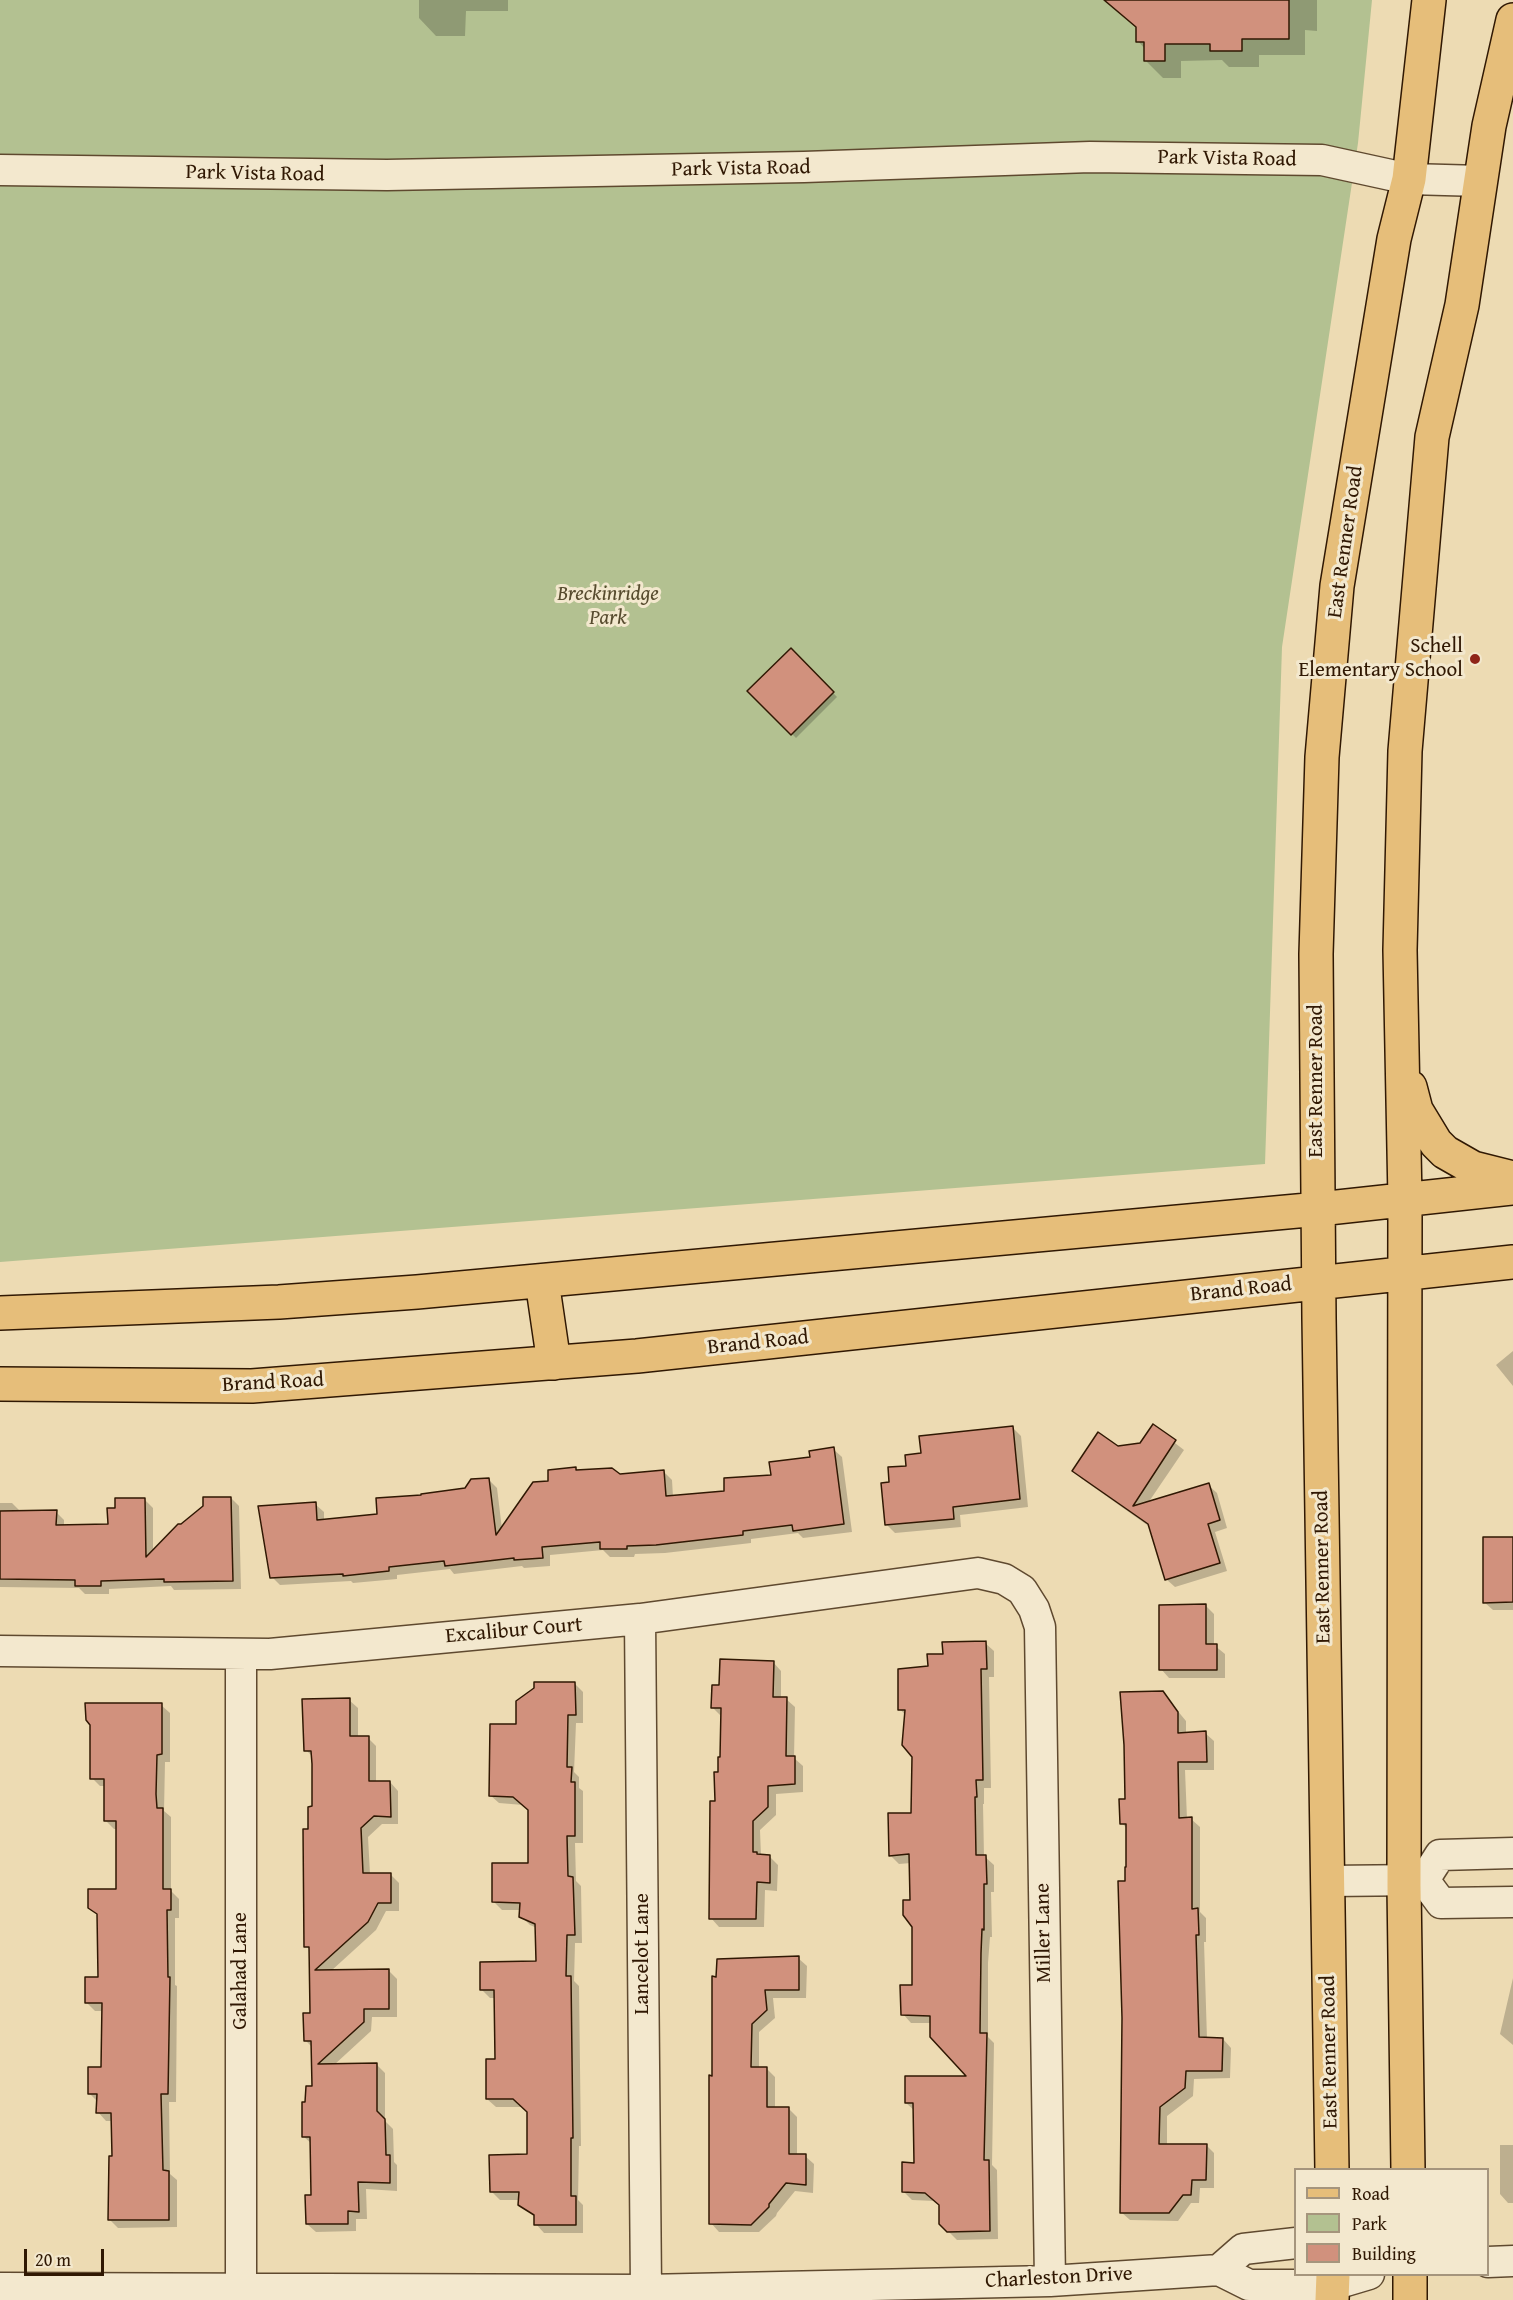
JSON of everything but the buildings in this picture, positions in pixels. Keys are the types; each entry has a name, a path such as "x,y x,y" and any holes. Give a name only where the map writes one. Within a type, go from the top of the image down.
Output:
{"main road":[{"name":"East Renner Road","path":"1332,2168 1319,1281 1317,931 1322,757 1337,586 1394,239 1410,179 1429,0"},
{"path":"1408,2168 1414,1880 1400,950 1406,751 1432,437 1462,305 1489,126 1513,20"},
{"path":"1402,1058 1416,1110 1436,1143 1445,1152 1473,1168 1513,1178"},
{"path":"0,1313 279,1302 542,1281 1319,1209 1513,1188"},
{"name":"Brand Road","path":"0,1384 252,1386 554,1363 649,1355 1319,1281 1513,1262"},
{"path":"542,1281 554,1363"},
{"path":"1410,2276 1410,2300"}],"street":[{"name":"Park Vista Road","path":"0,170 387,176 804,167 1090,157 1322,160 1410,179 1480,181"},
{"name":"Excalibur Court","path":"0,1651 270,1654 640,1619 978,1573 1004,1579 1022,1590"},
{"name":"Miller Lane","path":"1022,1590 1034,1609 1040,1627 1050,2281"},
{"name":"Lancelot Lane","path":"640,1619 646,2290"},
{"name":"Galahad Lane","path":"241,1654 241,2288"},
{"path":"1328,1881 1414,1880 1440,1856 1513,1853"},
{"path":"1414,1880 1441,1904 1513,1902"},
{"path":"1294,2243 1243,2249 1219,2270 1249,2285 1332,2286 1363,2276"},
{"path":"1489,2262 1513,2261"},
{"name":"Charleston Drive","path":"0,2288 646,2290 1050,2281 1219,2270"}],"green space":[{"name":"Breckinridge Park","path":"0,0 1372,0 1358,143 1282,647 1265,1164 0,1262"}],"place":[{"name":"Schell Elementary School","path":"1475,659"}]}
